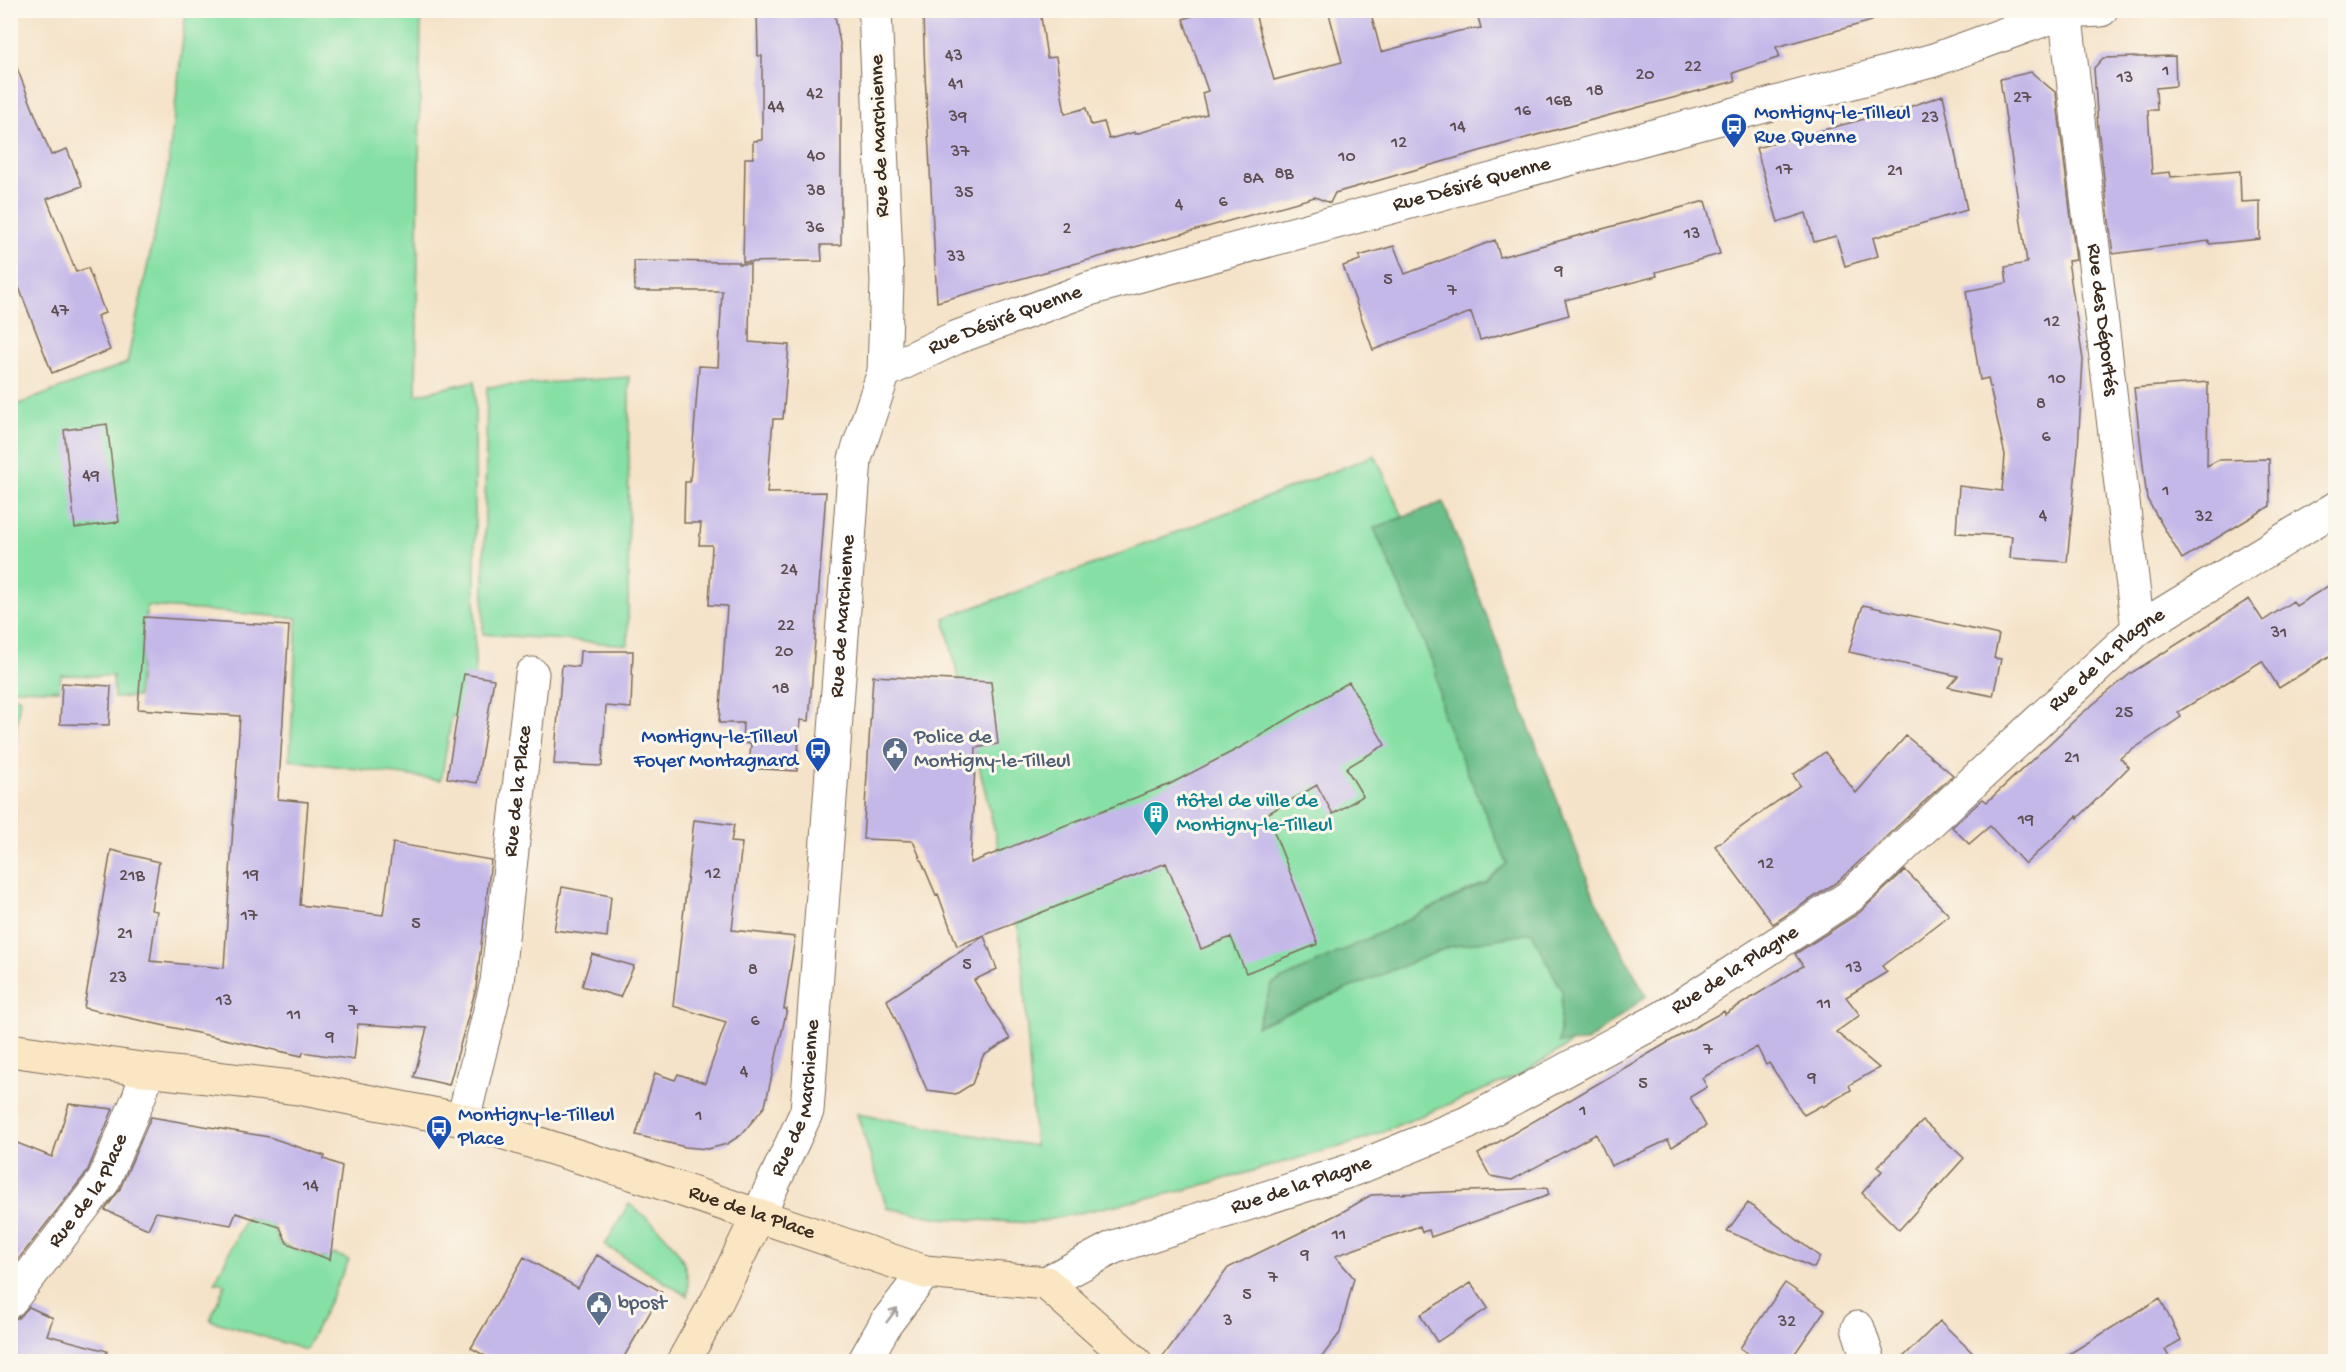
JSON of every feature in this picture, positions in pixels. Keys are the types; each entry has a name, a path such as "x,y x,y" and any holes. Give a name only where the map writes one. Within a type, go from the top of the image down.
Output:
{"main road":[{"name":"Rue de la Place","path":"10,1050 148,1070 299,1088 463,1120 644,1177 926,1272 1046,1283"},
{"path":"683,1362 717,1301 758,1216"},
{"path":"1046,1283 1135,1362"}],"street":[{"name":"Rue de Marchienne","path":"758,1216 807,1111 855,459 884,372 887,281 875,10"},
{"name":"Rue Désiré Quenne","path":"884,372 955,339 1089,290 1934,60 2065,11 2101,10"},
{"name":"Rue des Déportés","path":"2065,11 2138,629"},
{"name":"Rue de la Plagne","path":"1046,1283 1114,1247 1355,1169 1467,1123 1662,1018 1849,897 2138,629 2336,508"},
{"name":"Rue de la Place","path":"463,1120 497,982 532,674"},
{"name":"Rue de la Place","path":"10,1301 103,1182 148,1070"},
{"path":"864,1362 886,1323 926,1272"},
{"path":"1858,1328 1869,1362"}],"green space":[{"path":"186,11 421,11 416,395 475,381 475,719 452,716 441,780 290,760 297,618 147,606 137,697 114,698 113,676 61,675 59,690 11,689 11,407 127,363 168,168"},
{"path":"629,377 628,645 483,634 487,387"},
{"path":"1375,455 1625,1009 1522,1074 1360,1141 1185,1190 1033,1223 941,1218 887,1208 857,1114 1035,1146 1021,942 944,618 1089,566"},
{"path":"1443,502 1595,899 1646,996 1587,1042 1559,1043 1562,991 1532,933 1449,947 1257,1026 1272,984 1487,882 1507,863 1443,716 1435,668 1374,528"},
{"path":"11,697 20,698 12,765 10,765"},
{"path":"629,1204 662,1232 680,1255 688,1281 687,1296 605,1245"},
{"path":"246,1217 271,1223 280,1243 321,1259 335,1254 349,1260 306,1350 210,1320 225,1284 215,1282"}],"building":[{"path":"757,10 834,10 841,49 841,245 821,245 822,261 743,262 745,158 753,158 753,141 762,140 762,56 758,56"},
{"path":"928,10 1040,10 1047,58 1056,57 1065,114 1086,108 1091,125 1104,122 1109,139 1207,114 1202,93 1208,91 1183,19 1211,10 1254,10 1274,80 1342,62 1328,10 1370,10 1381,52 1459,31 1481,28 1476,10 1870,10 1872,21 1776,47 1780,57 1733,73 1735,81 1335,193 1330,203 1315,197 937,302 923,17 930,16"},
{"path":"2175,56 2176,86 2156,88 2157,110 2148,110 2152,174 2170,172 2171,177 2240,171 2241,202 2260,201 2260,239 2209,244 2209,241 2113,254 2098,128 2094,68 2103,58"},
{"path":"10,58 13,58 51,155 67,149 82,186 47,199 76,272 88,268 105,313 97,316 110,350 52,373 10,264"},
{"path":"2031,72 2056,93 2076,260 2068,261 2083,360 2078,449 2067,562 2010,558 2012,536 1956,533 1959,486 2002,491 2005,455 1988,378 1980,380 1966,291 2007,283 2005,267 2027,263 2000,79"},
{"path":"1943,95 1967,210 1873,238 1878,256 1845,266 1836,236 1814,242 1806,213 1778,222 1756,148 1909,107"},
{"path":"1705,201 1720,254 1656,272 1657,276 1565,300 1569,315 1480,340 1471,312 1373,350 1343,266 1360,260 1359,256 1394,246 1405,274 1495,240 1500,257"},
{"path":"634,261 750,264 749,342 789,345 783,419 773,419 767,493 826,492 809,721 800,720 797,771 749,768 751,744 742,743 743,723 719,723 727,606 709,605 712,545 699,545 701,523 684,523 685,482 690,482 699,366 718,367 722,291 635,291"},
{"path":"2208,382 2207,466 2218,460 2269,459 2270,506 2182,559 2147,499 2134,388"},
{"path":"107,424 119,522 75,528 64,430"},
{"path":"2336,581 2336,652 2279,688 2262,661 2178,712 2181,717 2120,758 2129,767 2078,818 2077,816 2025,864 1990,826 1969,844 1952,827 1983,799 1987,802 2080,715 2131,673 2249,599 2263,621 2293,601 2296,606"},
{"path":"1863,605 1999,635 1994,658 2001,659 1993,696 1948,687 1958,676 1849,652"},
{"path":"144,617 289,626 278,799 308,802 300,905 383,915 393,843 491,860 476,988 449,1085 414,1077 427,1028 358,1024 354,1060 303,1052 302,1056 84,1008 111,850 159,862 151,910 157,911 150,961 224,968 240,716 138,709"},
{"path":"580,651 633,651 631,708 606,706 602,766 554,764 562,665 579,667"},
{"path":"464,674 494,679 477,783 447,778"},
{"name":"Hôtel de ville de Montigny-le-Tilleul","path":"873,676 991,682 998,744 976,748 970,863 1170,784 1243,746 1349,682 1385,745 1346,768 1363,796 1333,814 1317,785 1267,814 1318,944 1246,973 1231,937 1201,949 1166,863 957,946 938,894 936,895 913,841 863,839"},
{"path":"62,683 111,686 109,725 60,724"},
{"path":"1906,736 1953,775 1837,882 1773,924 1715,846 1800,785 1793,775 1825,752 1856,793"},
{"path":"694,820 734,825 731,842 742,843 732,930 795,937 784,1009 787,1009 765,1106 741,1135 727,1144 708,1149 685,1147 636,1135 655,1073 675,1080 678,1074 705,1083 726,1022 673,1006"},
{"path":"1905,870 1949,915 1882,966 1887,972 1846,997 1860,1015 1836,1032 1879,1068 1849,1085 1851,1090 1823,1107 1822,1105 1804,1115 1769,1063 1766,1065 1757,1047 1702,1078 1707,1087 1690,1097 1706,1126 1672,1147 1668,1140 1611,1166 1596,1134 1512,1180 1490,1176 1478,1154 1672,1040 1724,1011 1725,1014 1803,966 1795,954 1859,913"},
{"path":"562,887 611,896 607,937 554,930"},
{"path":"984,936 997,969 974,980 1010,1039 983,1056 972,1084 956,1094 927,1090 887,1000"},
{"path":"592,954 634,966 620,997 582,986"},
{"path":"69,1104 113,1109 87,1172 10,1270 10,1140 52,1157"},
{"path":"151,1117 269,1137 325,1156 324,1159 342,1166 330,1260 287,1243 280,1227 236,1213 231,1225 156,1212 148,1229 105,1210 120,1189"},
{"path":"1923,1121 1964,1158 1899,1230 1862,1193 1882,1171 1877,1167"},
{"path":"1547,1188 1549,1195 1431,1237 1429,1230 1422,1232 1420,1226 1335,1256 1354,1278 1340,1333 1318,1362 1159,1362 1228,1268 1344,1211 1371,1195"},
{"path":"1748,1203 1820,1257 1814,1268 1727,1231"},
{"path":"597,1255 662,1292 621,1362 496,1362 471,1348 524,1257 578,1288"},
{"path":"1471,1283 1488,1308 1437,1342 1420,1315"},
{"path":"1785,1283 1825,1310 1789,1362 1760,1362 1740,1348"},
{"path":"2160,1298 2181,1341 2165,1350 2172,1362 2056,1362"},
{"path":"29,1307 53,1318 47,1335 107,1351 106,1362 10,1362 10,1319 18,1318"},
{"path":"1940,1321 1982,1362 1898,1362"}],"place":[{"name":"Montigny-le-Tilleul Rue Quenne","path":"1734,149"},
{"name":"Montigny-le-Tilleul Foyer Montagnard","path":"818,773"},
{"name":"Police de Montigny-le-Tilleul","path":"895,773"},
{"name":"Hôtel de ville de Montigny-le-Tilleul","path":"1156,837"},
{"name":"Montigny-le-Tilleul Place","path":"439,1151"},
{"name":"bpost","path":"599,1327"}]}
